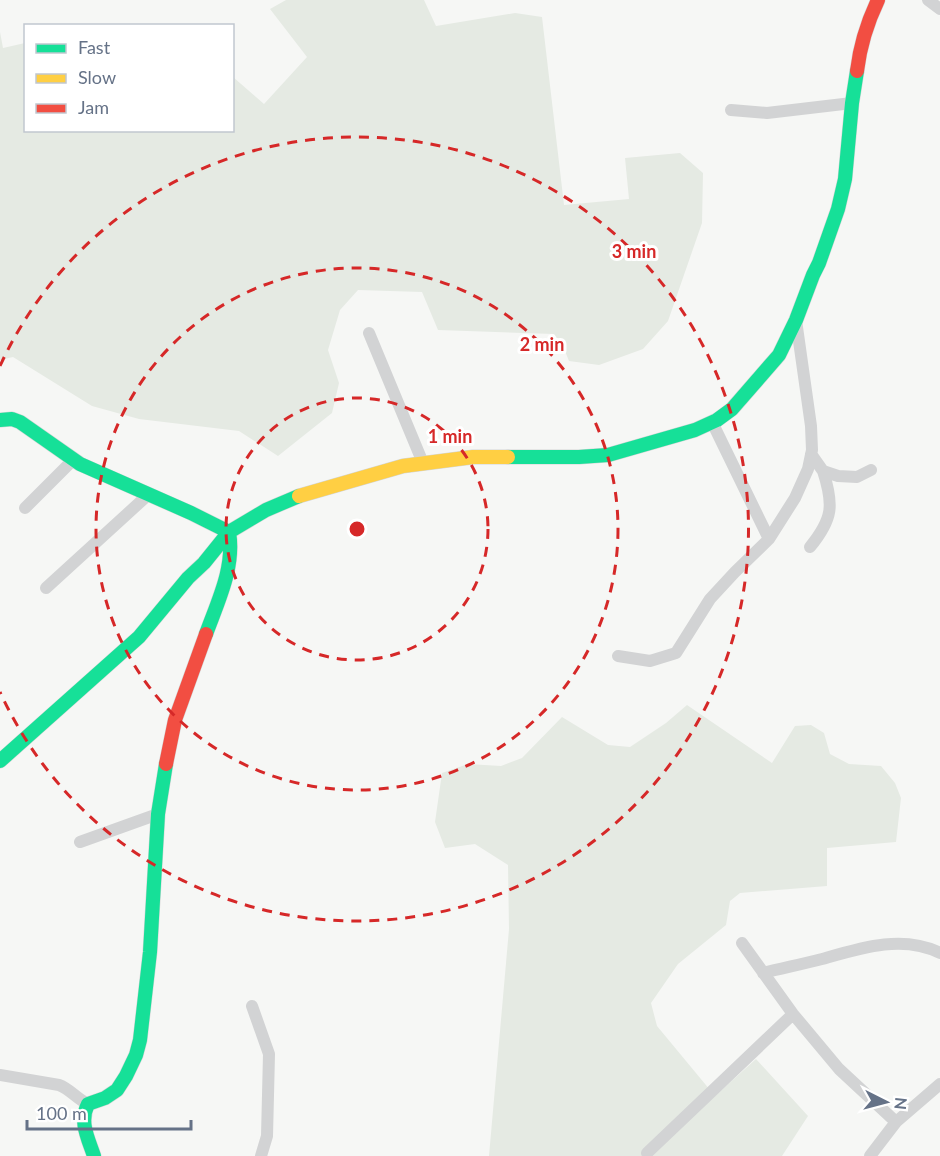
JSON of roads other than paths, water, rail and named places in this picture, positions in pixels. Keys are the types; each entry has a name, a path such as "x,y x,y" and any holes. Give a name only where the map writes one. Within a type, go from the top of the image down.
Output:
{"street":[{"path":"0,761 139,637 229,532 266,510 308,493 423,463 473,457 579,458 608,455 694,430 717,420 732,409 779,355 819,263 843,195 860,49 870,16 878,0"},
{"path":"928,0 940,9"},
{"path":"731,111 767,113 852,103"},
{"path":"618,656 650,661 676,653 710,599 769,539 795,498 808,469 811,454 811,426 796,320"},
{"path":"369,333 423,463"},
{"path":"0,420 12,419 20,422 80,464 229,532"},
{"path":"712,422 769,539"},
{"path":"810,547 821,534 830,508 830,494 824,471 811,454"},
{"path":"25,508 74,459"},
{"path":"824,471 838,476 857,477 871,470"},
{"path":"46,588 149,494"},
{"path":"0,1075 59,1085 88,1104 105,1098 117,1090 136,1055 140,1040 150,952 158,814 171,732 231,561 229,532"},
{"path":"80,842 158,814"},
{"path":"742,943 793,1014 839,1069 896,1122"},
{"path":"763,973 857,949 891,944 928,947 940,954"},
{"path":"252,1006 269,1054 267,1136 261,1156"},
{"path":"647,1153 793,1014"},
{"path":"870,1156 896,1122 940,1084"},
{"path":"88,1104 83,1120 94,1156"}]}
